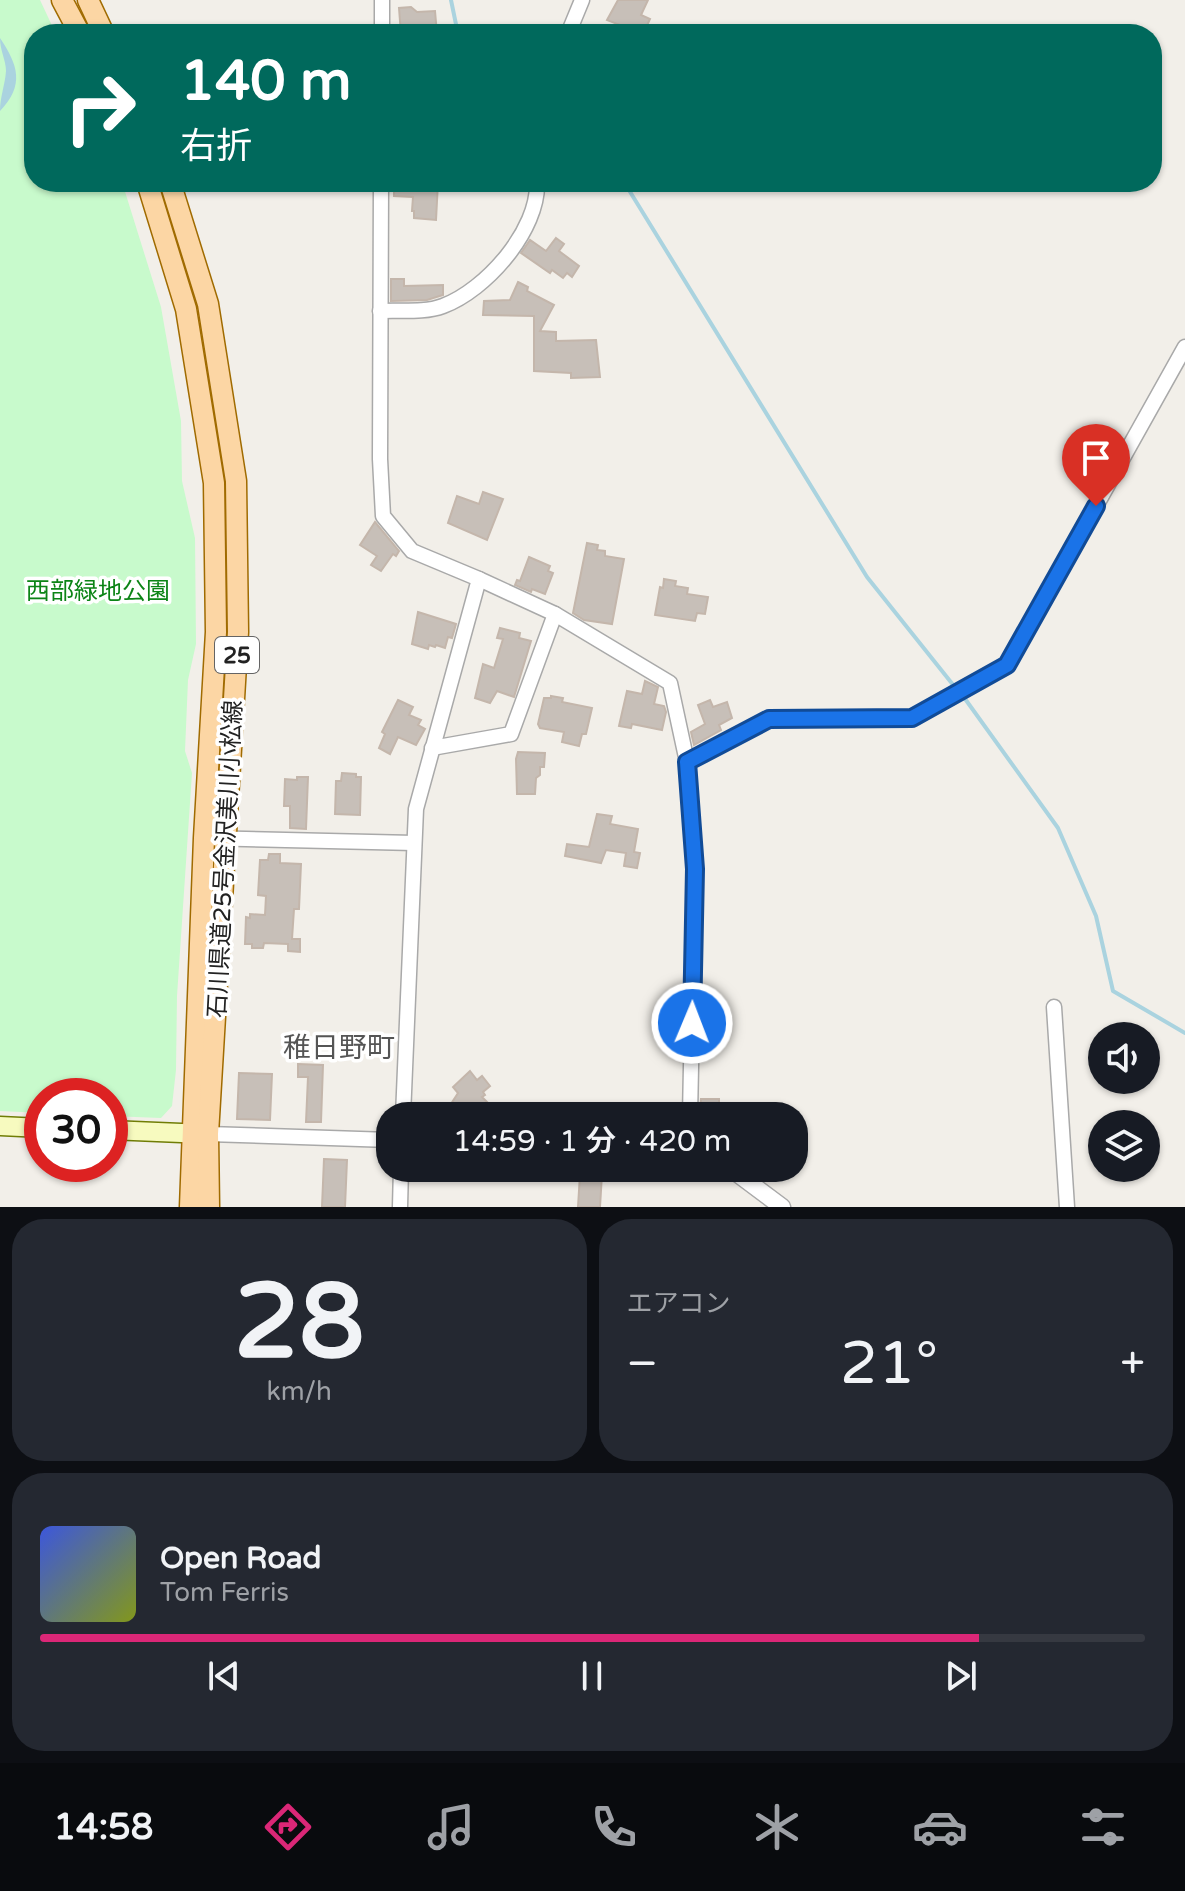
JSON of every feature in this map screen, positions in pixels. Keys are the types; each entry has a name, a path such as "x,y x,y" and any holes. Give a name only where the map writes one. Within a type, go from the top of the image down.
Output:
{"main road":[{"path":"62,0 75,24"},
{"path":"88,0 99,24"},
{"name":"石川県道25号金沢美川小松線","path":"150,192 186,309 214,483 216,632 204,838 200,1134 209,1207"},
{"name":"石川県道25号金沢美川小松線","path":"173,192 208,304 236,481 238,632 226,840 200,1134 190,1207"},
{"path":"0,1126 24,1127"},
{"path":"128,1131 200,1134"}],"street":[{"path":"382,0 382,24"},
{"path":"571,24 577,2"},
{"path":"381,192 380,459 383,516 412,551 555,614 670,683 687,762 695,869 690,1102"},
{"path":"380,311 442,307 470,291 497,270 524,229 535,192"},
{"path":"687,762 769,719 912,718 1007,665 1185,347"},
{"path":"404,1102 416,809 479,579"},
{"path":"432,748 511,734 555,614"},
{"path":"204,838 414,843"},
{"path":"1054,1007 1067,1207"},
{"path":"200,1134 376,1140"},
{"path":"400,1207 401,1182"},
{"path":"749,1182 782,1207"}],"green space":[{"name":"西部緑地公園","path":"0,0 40,0 51,24 24,24 24,192 125,192 161,307 181,421 182,481 195,538 196,644 188,680 185,751 192,773 172,1106 161,1118 128,1117 128,1078 24,1078 24,1112 0,1111"}],"water":[{"path":"0,38 15,66 16,84 0,111 6,71"}],"building":[{"path":"618,0 648,0 641,15 650,19 648,24 617,24 607,20"},
{"path":"411,7 417,12 435,11 436,24 400,24 399,8"},
{"path":"394,192 437,192 436,220 414,218 413,197 394,196"},
{"path":"556,238 564,244 559,251 579,266 572,277 567,273 563,278 552,270 550,273 521,253 530,240 546,251"},
{"path":"391,279 404,279 404,286 443,285 443,295 427,300 391,301"},
{"path":"518,282 528,287 527,291 554,305 540,331 556,332 556,341 596,340 600,377 571,378 571,373 534,371 534,316 483,315 484,301 510,300"},
{"path":"483,492 503,499 487,540 448,523 457,496 479,504"},
{"path":"375,522 399,551 396,556 393,554 381,571 371,565 377,556 360,545"},
{"path":"587,543 598,545 597,550 605,551 605,556 624,559 612,624 584,620 573,613"},
{"path":"529,557 550,566 548,571 553,573 545,594 515,585 517,580 520,581"},
{"path":"664,579 676,581 675,586 688,588 687,594 708,597 705,614 697,613 695,621 655,615"},
{"path":"418,612 456,624 445,648 429,645 428,649 412,644"},
{"path":"500,628 520,633 519,638 531,641 514,697 497,691 490,703 475,698 483,664 494,668 503,639 497,638"},
{"path":"645,681 658,687 654,704 664,706 666,712 662,730 632,724 631,728 619,726 627,691 642,694"},
{"path":"544,698 563,698 562,702 592,708 586,734 582,734 579,746 562,742 564,732 540,728 538,724"},
{"path":"398,700 413,707 409,715 421,720 418,725 425,729 416,745 398,737 390,754 379,748 385,734 382,732"},
{"path":"710,700 713,707 727,702 732,718 719,725 721,730 694,745 691,732 705,724 698,705"},
{"path":"518,752 545,753 544,767 540,767 540,775 536,778 535,794 517,794"},
{"path":"342,773 361,777 360,815 335,814 336,781 341,781"},
{"path":"297,777 308,777 306,829 290,828 290,806 284,806 285,779 297,780"},
{"path":"597,814 612,816 610,824 638,829 634,852 640,853 637,868 624,866 626,853 606,850 601,863 565,856 567,844 589,847"},
{"path":"269,854 280,854 280,863 301,864 299,909 294,909 292,939 300,939 300,952 288,951 288,944 264,943 263,948 252,948 252,944 245,944 246,917 250,918 250,914 265,915 266,896 258,895 260,860 268,860"},
{"path":"298,1064 323,1065 321,1122 306,1122 308,1077 298,1077"},
{"path":"470,1071 477,1080 482,1076 490,1086 482,1097 487,1102 452,1102 458,1093 453,1087"},
{"path":"239,1073 272,1074 270,1120 237,1119"},
{"path":"701,1099 719,1099 719,1102 701,1102"},
{"path":"324,1159 347,1160 345,1207 322,1207"},
{"path":"580,1182 602,1182 600,1207 578,1207"}],"waterway":[{"path":"451,0 456,24"},
{"path":"630,192 867,577 954,686"},
{"path":"963,696 1058,828 1096,916 1113,991 1185,1033"}],"district":[{"name":"稚日野町","path":"339,1047"}],"route":[{"path":"692,1023 695,869 687,762 769,719 912,718 1007,665 1096,506"}]}
